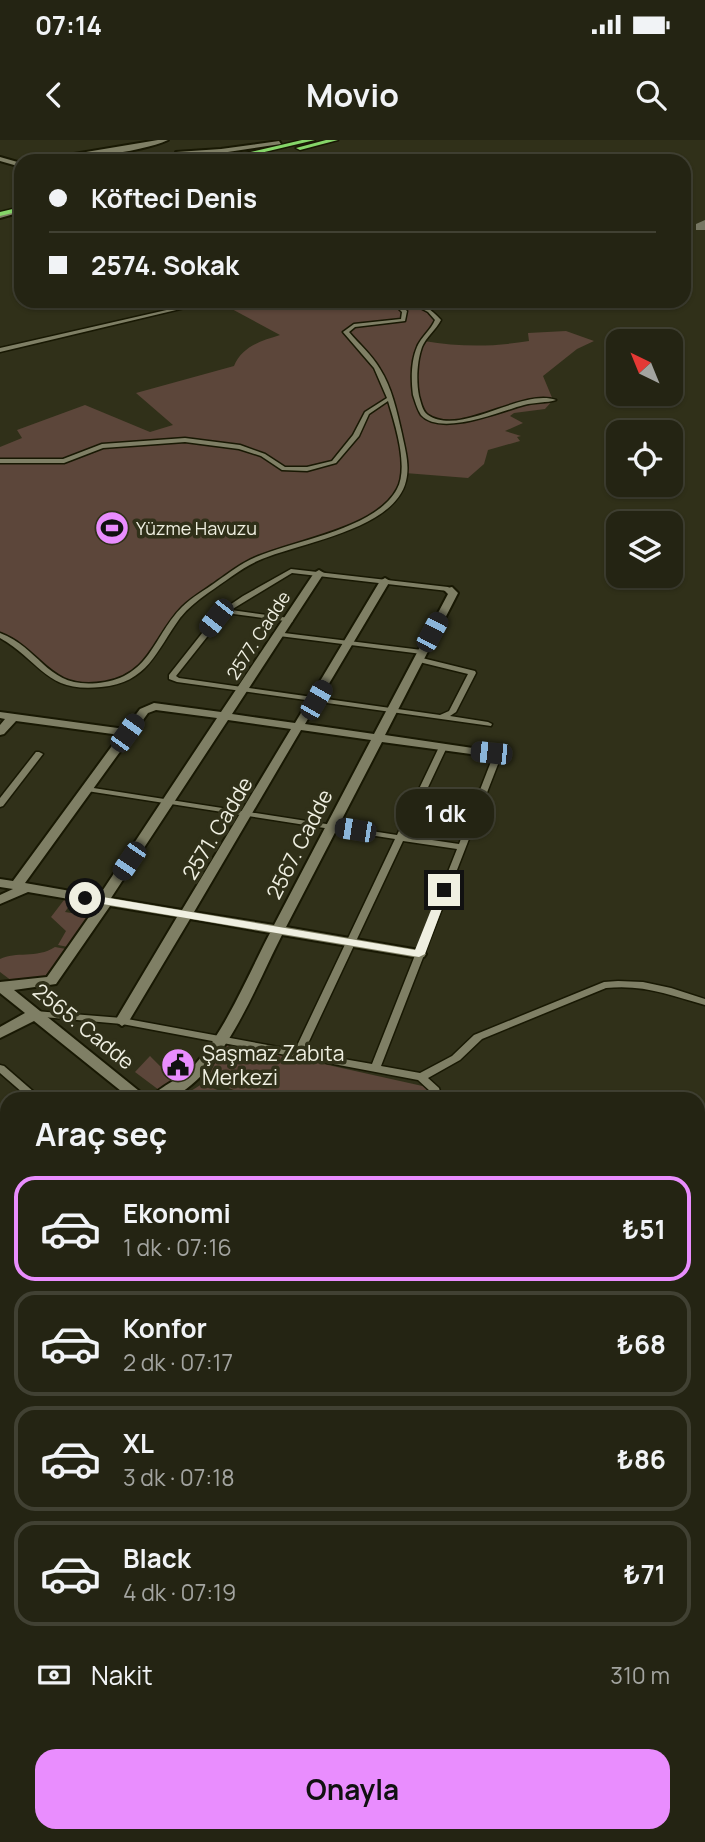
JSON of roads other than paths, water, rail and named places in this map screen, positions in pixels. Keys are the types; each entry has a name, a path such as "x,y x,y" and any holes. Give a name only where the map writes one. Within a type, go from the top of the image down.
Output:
{"highway":[{"path":"253,154 302,140"},
{"path":"258,154 312,140"},
{"path":"260,154 325,140"},
{"path":"263,154 335,140"}],"street":[{"path":"136,140 187,154"},
{"path":"151,144 164,140"},
{"path":"83,154 173,140"},
{"path":"261,140 281,144"},
{"path":"179,152 221,151 281,144"},
{"path":"0,350 182,308"},
{"path":"0,635 23,649 53,678 66,684 101,686 119,682 136,674 161,648 179,614 246,564 347,527 368,518 389,504 400,490 405,458 376,368 346,332 354,326 403,320 405,313 400,308"},
{"path":"424,308 439,320 420,345 418,354 416,391 422,412 427,418 445,421 470,419 531,400 553,400"},
{"path":"0,461 64,461 102,446 186,440 240,447 263,456 284,469 307,469 334,462 356,436 367,413 388,400"},
{"path":"447,589 319,573 287,572 224,611 172,677 243,690 488,724"},
{"name":"2577. Cadde","path":"1,987 51,981 319,573"},
{"name":"2571. Cadde","path":"122,1021 385,582"},
{"name":"2567. Cadde","path":"169,1092 203,1069 222,1038 453,593 447,589"},
{"path":"224,611 289,620"},
{"path":"279,634 420,655 468,670 472,675 452,712 441,718"},
{"path":"0,900 144,711 154,706 493,754 496,759 374,1069"},
{"path":"0,715 127,733"},
{"path":"0,732 13,717"},
{"path":"298,1054 443,747"},
{"path":"0,804 39,754"},
{"path":"87,789 461,847"},
{"path":"10,887 419,954"},
{"path":"421,1077 456,1058 478,1037 604,985 623,982 656,985 705,1002"},
{"name":"2565. Cadde","path":"1,987 132,1092"},
{"path":"0,1033 35,1014 122,1021 421,1077 435,1092"},
{"path":"0,1069 28,1092"}],"place":[{"name":"Yüzme Havuzu","path":"112,528"},
{"name":"Şaşmaz Zabıta Merkezi","path":"178,1065"}]}
